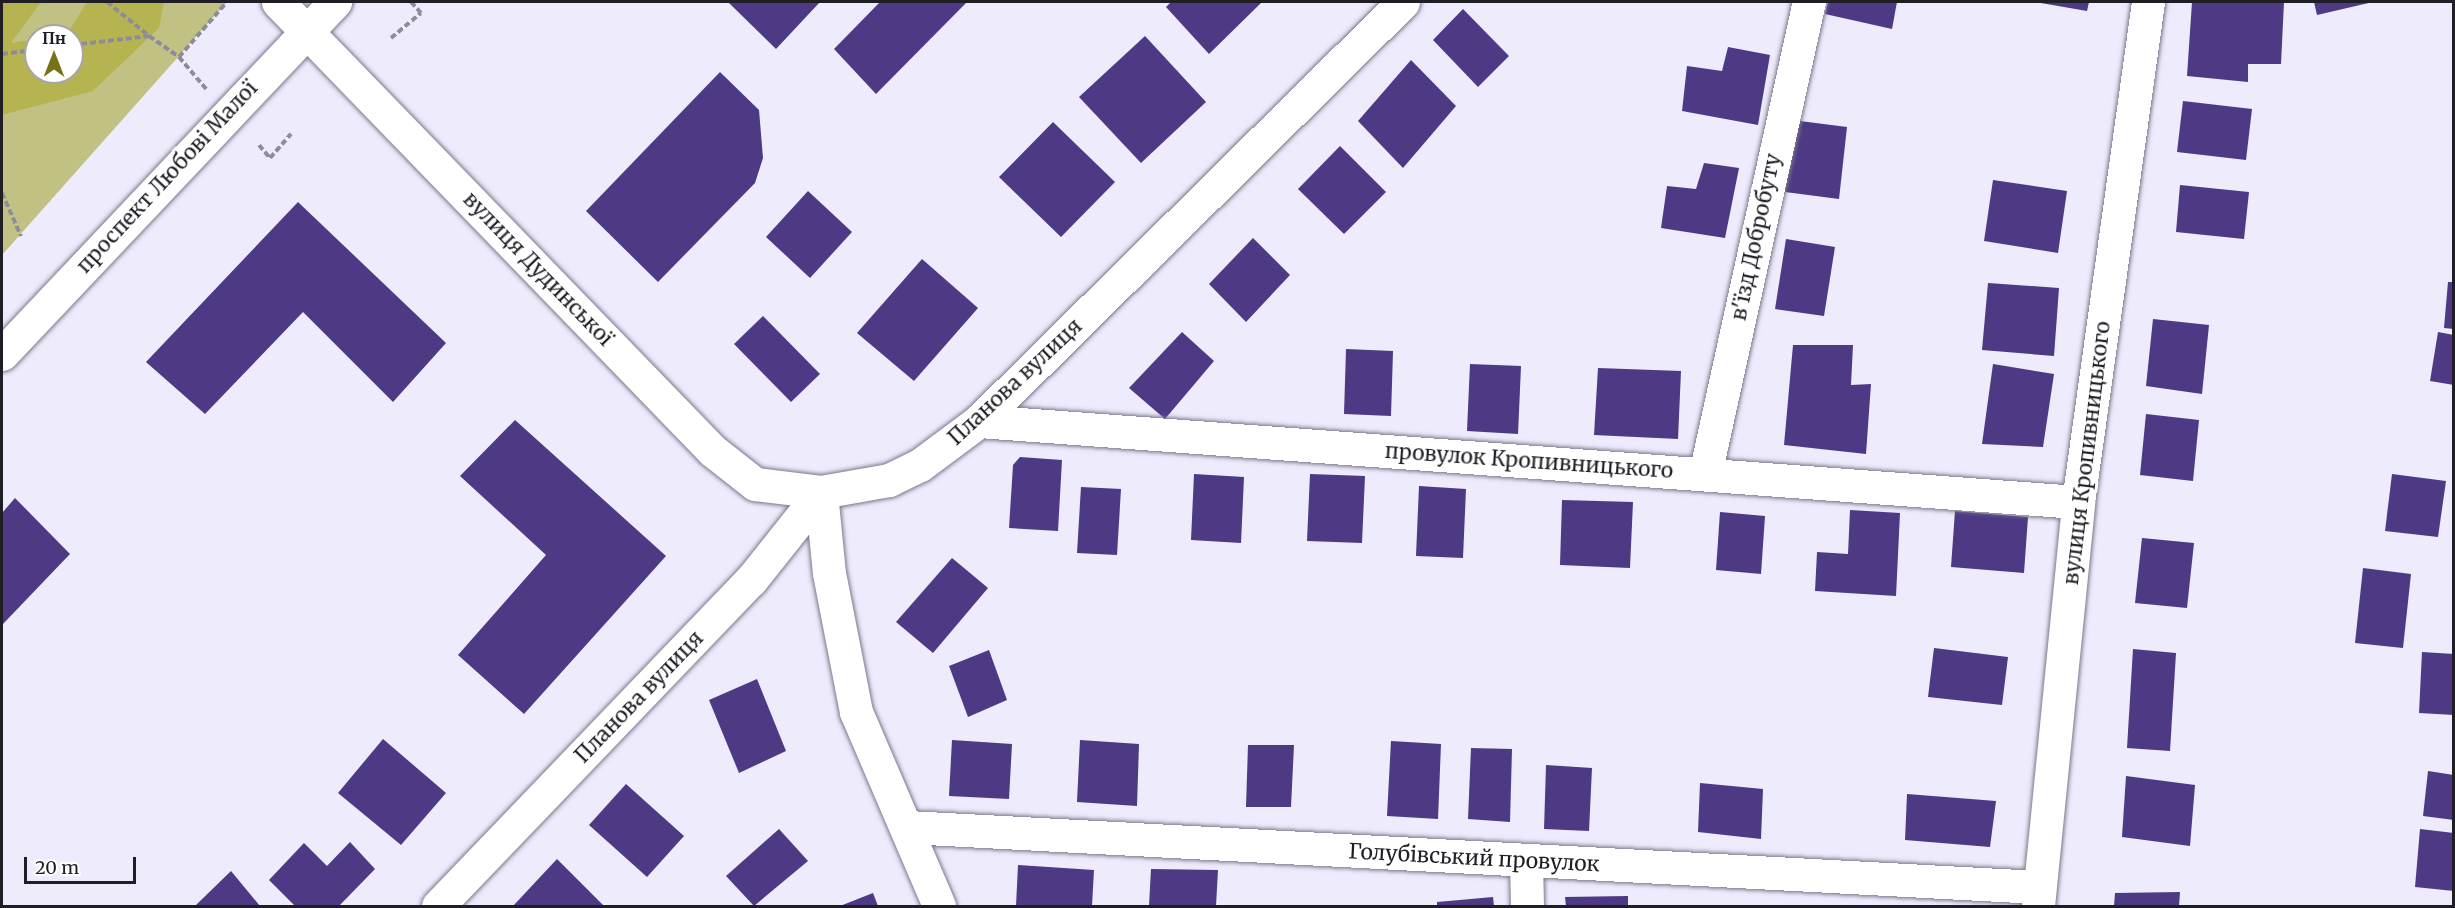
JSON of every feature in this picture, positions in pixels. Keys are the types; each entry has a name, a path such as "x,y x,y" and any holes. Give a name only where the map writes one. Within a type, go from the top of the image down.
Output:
{"street":[{"name":"вулиця Дудинської","path":"278,2 306,28 713,451 755,484 821,492"},
{"name":"проспект Любові Малої","path":"2,354 306,28 335,2"},
{"name":"Планова вулиця","path":"438,906 751,580 821,492 889,480 920,465 979,421 1402,2"},
{"name":"в'їзд Добробуту","path":"1705,474 1809,2"},
{"name":"вулиця Кропивницького","path":"2038,897 2078,502 2148,2"},
{"name":"провулок Кропивницького","path":"979,421 2078,502"},
{"path":"821,492 829,573 856,712 908,827 939,906"},
{"name":"Голубівський провулок","path":"908,827 1526,860 2038,897"},
{"path":"1526,860 1527,906"}],"path":[{"path":"107,2 179,57 207,90"},
{"path":"391,38 422,13 411,2"},
{"path":"179,57 225,4"},
{"path":"84,44 149,36"},
{"path":"2,54 24,51"},
{"path":"259,145 270,158 291,134"},
{"path":"2,193 21,236"}],"green space":[{"path":"2,2 227,2 2,255"}],"shaded area":[{"path":"2,2 41,2 11,43 24,41 24,84 84,84 84,24 73,24 87,2 164,2 159,28 93,91 2,115"}],"building":[{"path":"728,2 820,2 776,49"},
{"path":"880,2 967,2 876,94 834,49"},
{"path":"1171,2 1261,3 1209,54 1166,7"},
{"path":"1828,2 1897,2 1892,29 1825,14"},
{"path":"2035,2 2089,2 2087,11"},
{"path":"2192,2 2284,2 2281,64 2248,64 2248,82 2187,76"},
{"path":"2314,2 2373,2 2317,15"},
{"path":"1463,9 1509,56 1478,87 1433,40"},
{"path":"1145,36 1206,102 1141,163 1079,97"},
{"path":"1728,47 1770,55 1758,125 1682,111 1687,66 1722,71"},
{"path":"1411,60 1456,106 1403,168 1358,121"},
{"path":"720,72 759,110 763,158 755,183 658,282 586,211"},
{"path":"2183,101 2252,109 2246,160 2177,152"},
{"path":"1792,120 1847,127 1839,199 1785,192"},
{"path":"1053,122 1115,182 1061,237 999,177"},
{"path":"1340,146 1386,192 1344,234 1298,189"},
{"path":"1704,163 1739,168 1725,238 1661,228 1667,186 1696,189"},
{"path":"1993,180 2067,191 2058,253 1984,241"},
{"path":"2180,185 2249,192 2244,239 2176,232"},
{"path":"808,191 852,232 810,278 766,237"},
{"path":"298,202 446,343 393,402 303,312 205,414 146,362"},
{"path":"1253,238 1290,275 1246,322 1209,284"},
{"path":"1786,239 1835,247 1824,316 1775,309"},
{"path":"922,259 978,308 914,381 857,333"},
{"path":"2448,282 2454,282 2454,329 2444,328"},
{"path":"1988,283 2059,288 2054,356 1982,350"},
{"path":"763,316 820,374 791,402 734,344"},
{"path":"2153,319 2209,325 2202,394 2146,386"},
{"path":"1182,332 1214,361 1165,419 1129,388"},
{"path":"2438,332 2454,335 2454,385 2430,381"},
{"path":"1793,345 1853,345 1851,385 1871,384 1866,454 1784,445"},
{"path":"1346,349 1393,351 1391,416 1344,414"},
{"path":"1470,364 1521,366 1518,434 1467,431"},
{"path":"1993,364 2054,374 2043,447 1982,444"},
{"path":"1598,368 1681,371 1678,439 1594,435"},
{"path":"2146,414 2199,420 2193,481 2140,475"},
{"path":"515,420 666,556 524,714 458,655 546,555 460,476"},
{"path":"1020,457 1062,460 1058,531 1009,528 1013,465"},
{"path":"1194,474 1244,477 1241,543 1191,540"},
{"path":"1310,474 1365,476 1362,543 1307,541"},
{"path":"2392,474 2446,481 2438,537 2385,531"},
{"path":"1419,486 1466,489 1463,558 1416,556"},
{"path":"1081,487 1121,489 1117,555 1077,553"},
{"path":"15,498 70,554 2,625 2,513"},
{"path":"1562,500 1633,502 1630,568 1560,565"},
{"path":"1850,510 1900,513 1896,596 1815,591 1817,552 1848,554"},
{"path":"1955,511 2028,517 2024,573 1951,567"},
{"path":"1720,512 1765,516 1761,574 1716,570"},
{"path":"2142,538 2194,543 2187,608 2135,603"},
{"path":"952,558 988,588 933,653 896,622"},
{"path":"2363,568 2411,574 2403,648 2355,643"},
{"path":"1934,648 2008,657 2002,705 1928,697"},
{"path":"2133,649 2176,653 2170,751 2127,748"},
{"path":"989,650 1007,700 968,717 949,666"},
{"path":"2422,652 2454,654 2454,715 2419,713"},
{"path":"757,679 786,751 739,773 709,700"},
{"path":"383,739 446,793 401,845 338,793"},
{"path":"952,740 1012,744 1009,799 949,796"},
{"path":"1080,740 1139,744 1137,806 1077,802"},
{"path":"1391,741 1441,744 1438,819 1387,816"},
{"path":"1248,745 1294,745 1291,807 1246,807"},
{"path":"1471,748 1512,749 1510,822 1468,819"},
{"path":"1546,765 1592,768 1589,831 1544,829"},
{"path":"2428,771 2454,775 2454,820 2423,816"},
{"path":"2126,776 2195,785 2190,846 2122,837"},
{"path":"1700,783 1763,789 1761,839 1698,832"},
{"path":"626,784 684,836 647,877 589,825"},
{"path":"1907,794 1996,801 1990,847 1905,840"},
{"path":"779,829 808,861 754,906 726,876"},
{"path":"2420,829 2454,833 2454,891 2415,887"},
{"path":"350,842 375,869 339,906 295,906 269,880 304,843 327,866"},
{"path":"557,859 604,906 513,906"},
{"path":"1018,865 1094,870 1092,906 1016,906"},
{"path":"1151,869 1218,870 1216,906 1149,906"},
{"path":"231,871 260,906 195,906"},
{"path":"2180,892 2179,906 2114,906 2115,893"},
{"path":"873,893 878,906 840,906"},
{"path":"1628,896 1628,906 1566,906 1565,897"},
{"path":"1493,897 1494,906 1437,906 1437,902"}]}
